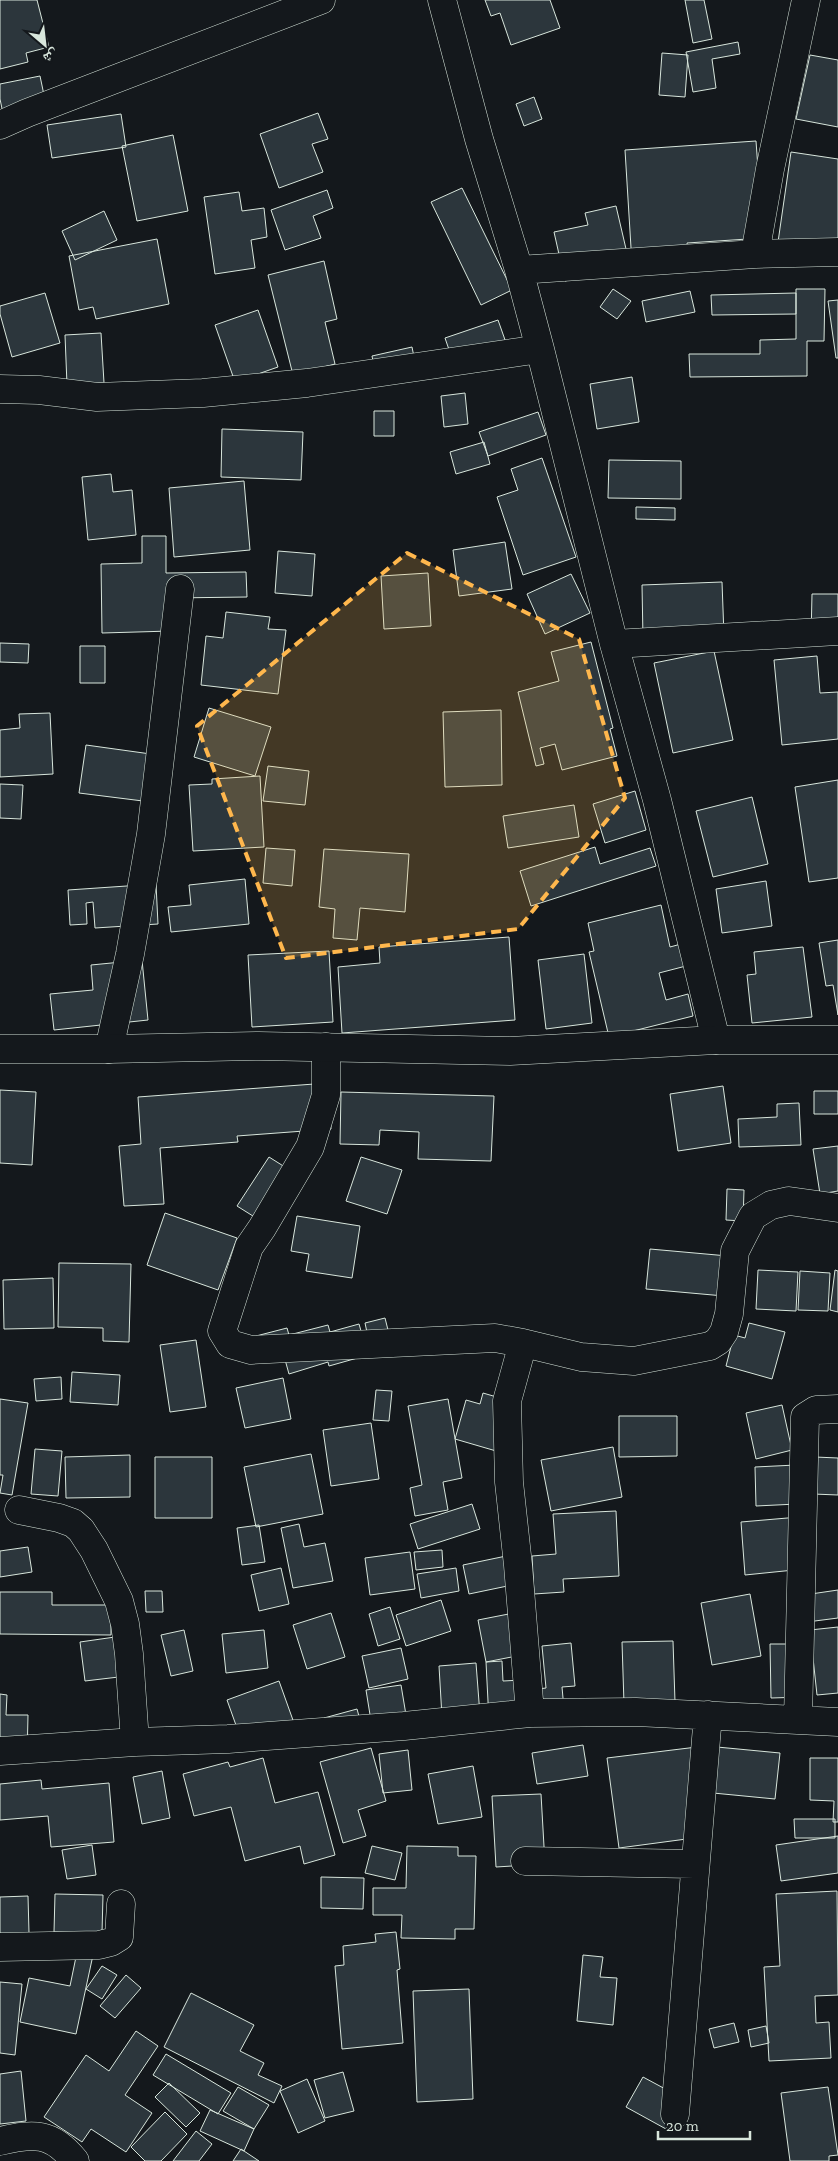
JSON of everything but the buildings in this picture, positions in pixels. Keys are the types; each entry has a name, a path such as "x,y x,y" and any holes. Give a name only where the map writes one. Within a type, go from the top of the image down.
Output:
{"street":[{"path":"0,125 321,0"},
{"path":"442,0 479,139 519,270 540,349 614,644 657,800 716,1040"},
{"path":"755,254 770,169 806,0"},
{"path":"519,270 755,254 838,252"},
{"path":"0,389 39,390 97,397 203,393 307,383 540,349"},
{"path":"109,1049 130,954 151,834 180,589"},
{"path":"614,644 838,632"},
{"path":"0,1048 109,1049 258,1046 510,1051 716,1040 838,1040"},
{"path":"326,1047 326,1095 320,1119 306,1154 249,1247 222,1331 230,1344 251,1350 495,1338 523,1342 581,1357 634,1361 710,1346 718,1341 724,1332 729,1314 734,1251 753,1216 771,1205 789,1201 838,1208"},
{"path":"523,1342 507,1401 509,1482 530,1713"},
{"path":"798,1720 805,1417 816,1410 838,1409"},
{"path":"19,1510 59,1518 73,1524 81,1530 94,1550 118,1601 124,1624 130,1654 135,1742"},
{"path":"0,1751 135,1742 228,1739 404,1726 530,1713 636,1712 838,1722"},
{"path":"675,2114 692,1918 694,1864 708,1715"},
{"path":"525,1861 694,1864"},
{"path":"0,1947 100,1945 111,1942 119,1937 121,1904"},
{"path":"0,2141 26,2135 45,2137 65,2149 75,2161"}],"highlighted area":[{"path":"407,553 579,639 625,798 518,929 286,958 197,726"}]}
